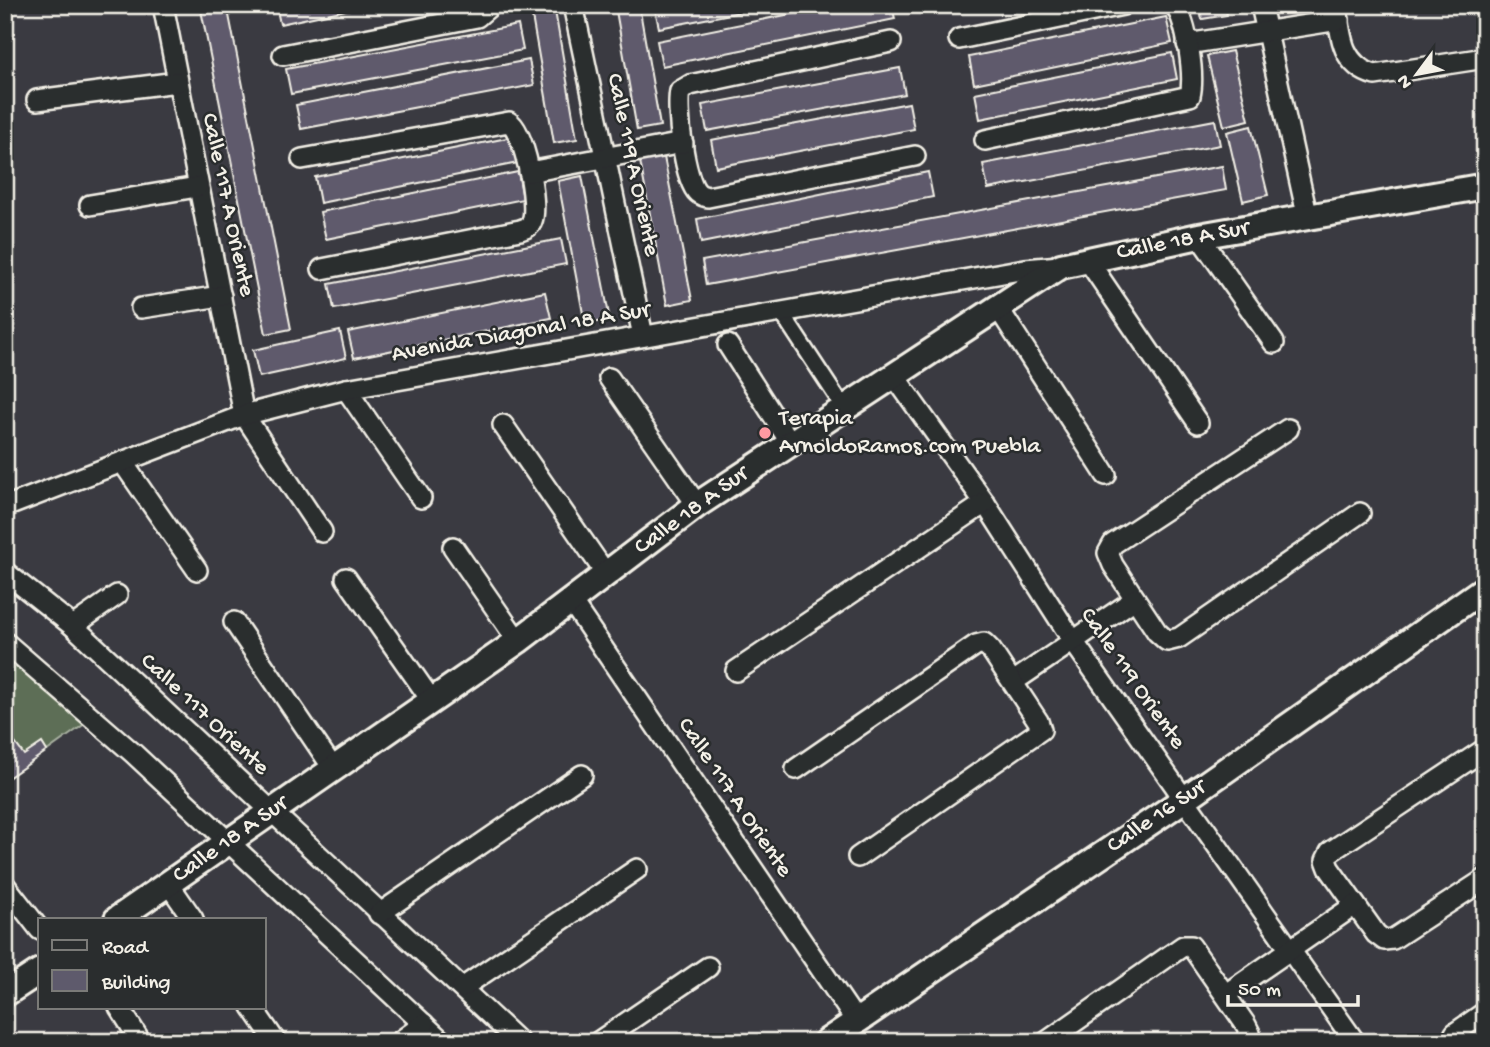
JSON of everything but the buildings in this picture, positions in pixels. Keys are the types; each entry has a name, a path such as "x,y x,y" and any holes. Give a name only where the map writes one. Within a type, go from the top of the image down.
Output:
{"street":[{"name":"Calle 117 A Oriente","path":"163,5 244,415"},
{"path":"283,55 477,17 491,5"},
{"name":"Calle 119 A Oriente","path":"573,5 643,335"},
{"path":"959,39 1123,5"},
{"path":"985,140 1179,101 1190,96 1193,83 1187,44 1175,5"},
{"path":"1261,5 1308,219"},
{"path":"1187,44 1266,30 1338,13 1347,57 1359,71 1375,75 1485,58"},
{"path":"891,42 690,85 680,91 677,102 683,143 692,185 699,194 708,197 915,156"},
{"path":"37,100 177,82"},
{"path":"302,159 501,122 516,126 529,172 534,218 529,226 322,269"},
{"path":"529,172 683,143"},
{"name":"Calle 18 A Sur","path":"118,918 518,641 697,505 790,442 895,377 996,306 1061,266 1199,236 1485,186"},
{"path":"89,205 197,187"},
{"path":"1199,236 1274,343"},
{"path":"1087,259 1198,423"},
{"name":"Avenida Diagonal 18 A Sur","path":"5,506 244,415 346,389 1025,269 1061,266"},
{"path":"141,307 221,296"},
{"path":"996,306 1106,475"},
{"path":"782,312 844,408"},
{"path":"728,345 790,442"},
{"name":"Calle 119 Oriente","path":"895,377 985,503 1073,641 1186,798 1355,1042"},
{"path":"610,379 697,505"},
{"path":"346,389 421,498"},
{"path":"244,415 322,532"},
{"path":"503,425 606,574"},
{"path":"1288,429 1113,544 1108,553 1112,565 1157,632 1167,640 1179,638 1360,513"},
{"path":"123,463 197,570"},
{"path":"736,671 985,503"},
{"path":"453,547 518,641"},
{"name":"Calle 117 Oriente","path":"5,572 73,626 519,1042"},
{"path":"346,578 432,701"},
{"name":"Calle 16 Sur","path":"826,1042 1186,798 1485,588"},
{"path":"73,626 117,595"},
{"path":"1013,682 1135,599"},
{"name":"Calle 117 A Oriente","path":"571,601 856,1021"},
{"path":"234,622 333,768"},
{"path":"5,642 133,753 443,1042"},
{"path":"796,769 976,645 984,643 991,650 1038,721 1041,730 858,857"},
{"path":"1485,749 1330,852 1326,860 1376,934 1384,940 1393,939 1485,879"},
{"path":"379,914 582,775"},
{"path":"462,988 637,869"},
{"path":"168,883 192,918"},
{"path":"5,886 38,927"},
{"path":"1226,995 1355,905"},
{"path":"1045,1042 1183,946 1191,946 1226,995 1250,1033 1245,1042"},
{"path":"598,1042 708,967"},
{"path":"5,994 38,972"},
{"path":"119,1009 141,1042"},
{"path":"253,1009 276,1042"},
{"path":"1451,1042 1455,1032 1485,1012"},
{"path":"399,1042 424,1024"}],"green space":[{"path":"5,643 93,718 47,751 24,755 15,743 5,750"}],"place":[{"name":"Terapia ArnoldoRamos.com Puebla","path":"765,433"}]}
